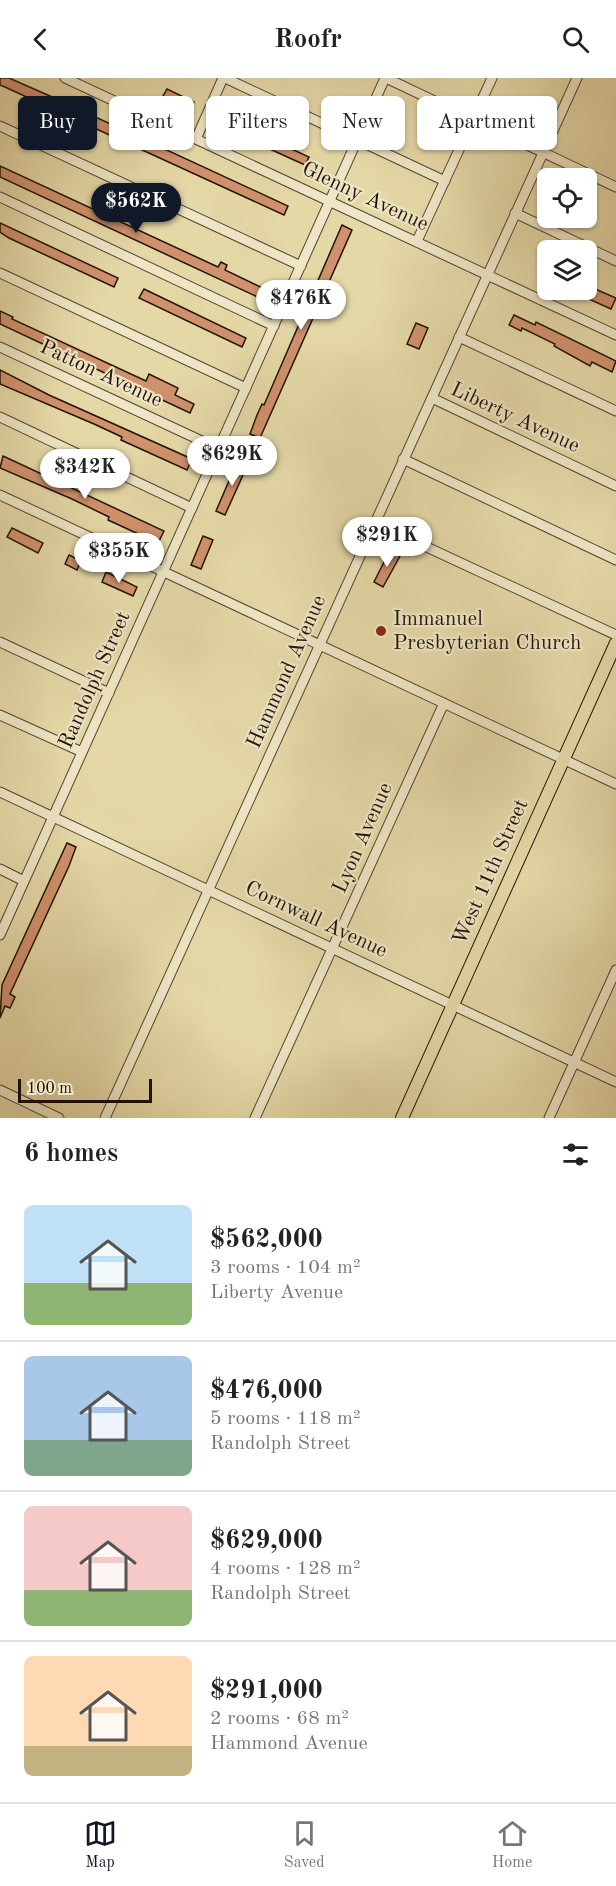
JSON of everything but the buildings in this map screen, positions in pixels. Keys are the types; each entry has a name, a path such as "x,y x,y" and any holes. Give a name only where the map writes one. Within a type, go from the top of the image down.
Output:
{"main road":[{"name":"West 11th Street","path":"402,1118 616,643"}],"street":[{"name":"Glenny Avenue","path":"65,78 616,335"},
{"path":"196,139 224,78 321,124"},
{"path":"385,78 423,96"},
{"name":"Randolph Street","path":"377,96 385,78"},
{"path":"484,96 492,78"},
{"name":"Hammond Avenue","path":"105,1118 577,78"},
{"path":"0,126 301,267"},
{"name":"Randolph Street","path":"0,935 353,150"},
{"path":"377,150 445,181"},
{"path":"417,241 460,150"},
{"path":"537,150 616,187"},
{"path":"0,197 274,326"},
{"path":"515,213 616,261"},
{"path":"0,273 246,388"},
{"path":"459,337 616,411"},
{"name":"Patton Avenue","path":"0,346 219,448"},
{"name":"Liberty Avenue","path":"432,398 616,486"},
{"path":"0,417 192,508"},
{"path":"403,459 616,560"},
{"path":"0,495 616,784"},
{"path":"375,523 616,635"},
{"path":"0,642 109,693"},
{"name":"Lyon Avenue","path":"255,1118 444,703"},
{"path":"0,715 82,752"},
{"name":"Cornwall Avenue","path":"0,792 616,1082"},
{"path":"0,869 24,880"},
{"path":"549,1118 616,970"},
{"path":"0,1090 59,1118"}],"place":[{"name":"Immanuel Presbyterian Church","path":"381,631"}]}
